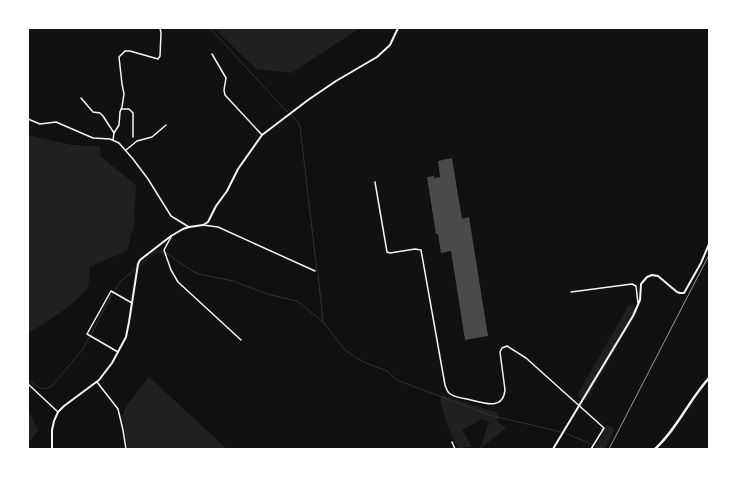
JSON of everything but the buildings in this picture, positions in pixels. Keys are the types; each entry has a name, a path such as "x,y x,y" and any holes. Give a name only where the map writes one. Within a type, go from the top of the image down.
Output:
{"main road":[{"path":"655,449 665,438 709,378"}],"street":[{"path":"113,140 114,133 119,125 124,94 118,57 125,51 130,50 158,59 161,52 160,28"},
{"path":"203,225 208,222 238,169 262,135 336,81 377,57 390,45 398,28"},
{"path":"212,54 226,78 224,95 262,135"},
{"path":"81,98 93,112 100,113 103,116 114,133"},
{"path":"121,109 129,109 133,113 133,137"},
{"path":"28,119 40,124 56,122 92,138 113,140 126,150 148,179 171,216 189,227"},
{"path":"126,150 137,141 152,137 166,125"},
{"path":"375,182 387,252 421,250 445,385 448,392 454,396 487,404 495,404 501,401 505,390 500,352 502,348 507,346 526,358 604,428 591,449"},
{"path":"52,449 52,430 58,412 97,382 106,371 126,337 138,264 140,260 171,236 189,227 212,225 315,271"},
{"path":"171,236 164,250 171,270 178,282 241,340"},
{"path":"553,449 638,305 641,284 645,278 649,276 658,276 677,292 684,293 701,263 709,244"},
{"path":"571,292 632,284 636,286 638,305"},
{"path":"118,352 87,334 104,304 104,301 111,291 132,303"},
{"path":"97,382 118,409 126,449"},
{"path":"28,384 58,412"},
{"path":"452,442 455,449"}],"shaded area":[{"path":"214,28 360,28 291,73 256,69"},
{"path":"28,135 71,145 100,146 100,156 136,185 134,225 127,251 89,267 88,285 85,291 61,312 28,333"},
{"path":"633,304 638,310 586,401 580,399 577,394 625,312 627,306"},
{"path":"149,377 227,449 128,449 122,416 126,406"},
{"path":"442,395 498,413 497,421 506,428 480,449 489,422 482,419 462,430 472,447 458,448 447,425 440,400"},
{"path":"28,410 38,430 28,444"},
{"path":"607,425 615,429 605,449 594,449"}],"waterway":[{"path":"210,28 288,112"},
{"path":"291,114 300,127 317,271"},
{"path":"139,266 155,252 163,252"},
{"path":"166,253 192,271 199,274 233,281 267,294 297,301 323,322 345,350 366,363 387,371 397,380 489,415 561,432"},
{"path":"28,380 36,386 45,389 52,386 83,349 114,291 121,281 136,268"},
{"path":"318,274 323,321"},
{"path":"565,433 592,444"},
{"path":"595,445 604,449"}],"railway":[{"path":"609,449 709,255"}]}
